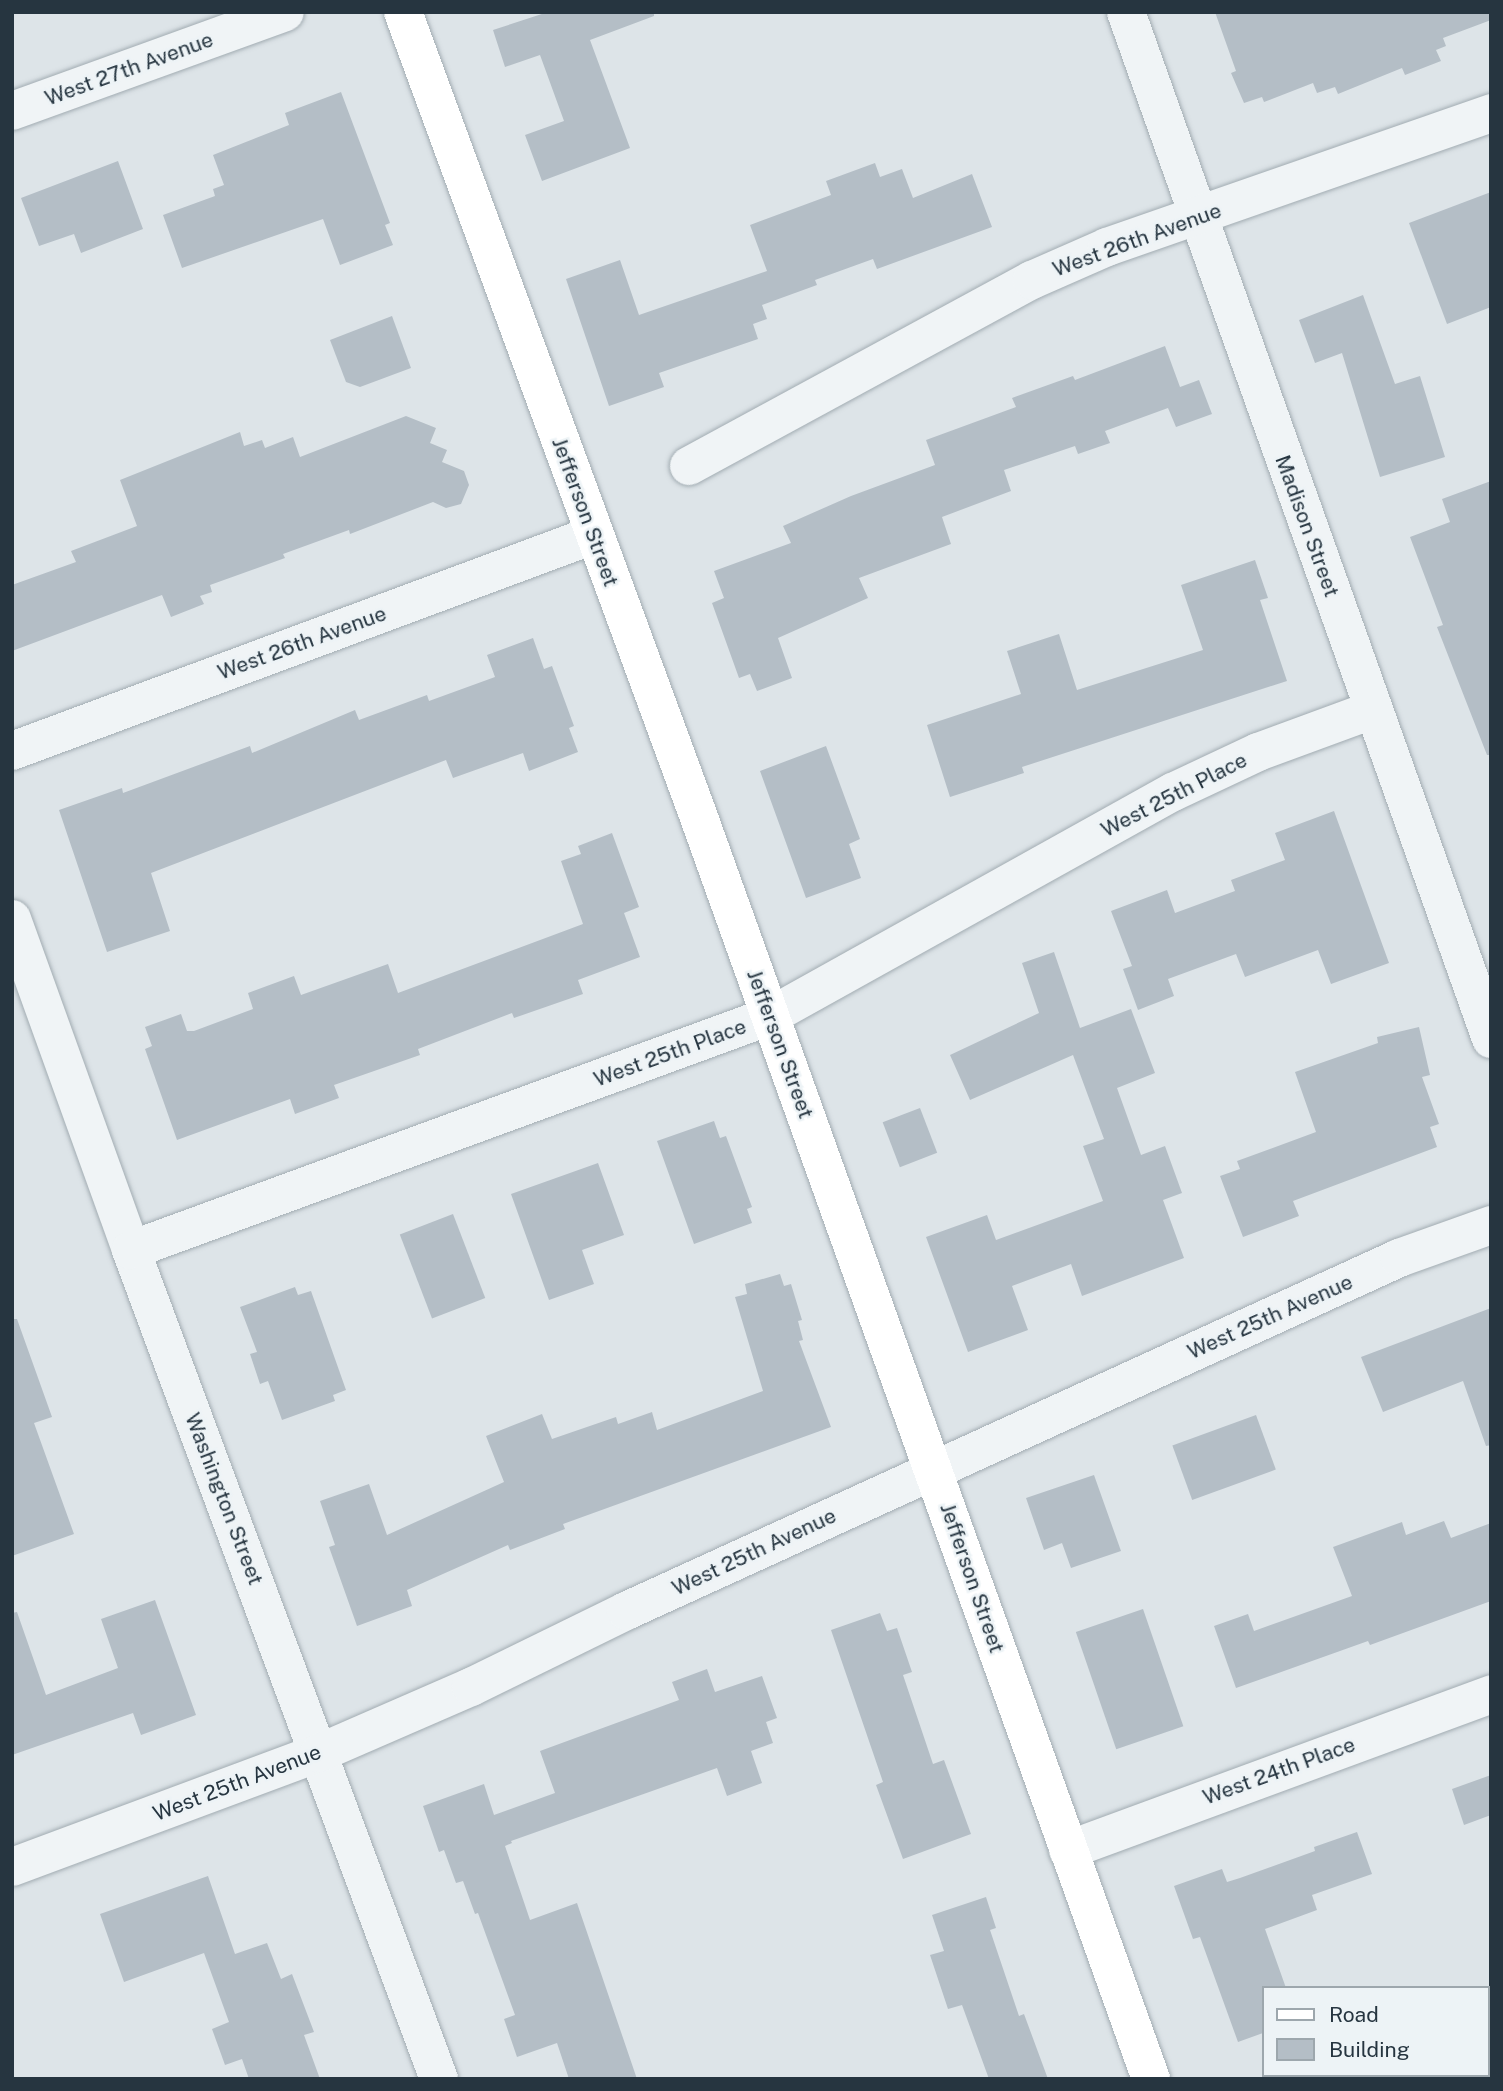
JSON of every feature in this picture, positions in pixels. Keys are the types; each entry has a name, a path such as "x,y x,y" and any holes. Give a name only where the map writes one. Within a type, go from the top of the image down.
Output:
{"street":[{"name":"West 27th Avenue","path":"12,111 285,12"},
{"name":"Jefferson Street","path":"403,12 770,1016 1152,2079"},
{"name":"Madison Street","path":"1126,12 1491,1040"},
{"name":"West 26th Avenue","path":"689,466 1032,280 1107,247 1491,113"},
{"name":"West 26th Avenue","path":"12,751 593,535"},
{"name":"West 25th Place","path":"131,1250 770,1016 1173,792 1258,752 1372,710"},
{"name":"Washington Street","path":"12,919 131,1250 439,2079"},
{"name":"West 25th Avenue","path":"12,1867 319,1753 471,1686 626,1611 1399,1258 1491,1225"},
{"name":"West 24th Place","path":"1068,1850 1491,1694"}],"building":[{"path":"548,12 654,12 654,16 590,40 630,148 542,181 525,135 564,121 540,55 505,67 493,30"},
{"path":"1215,12 1491,12 1491,20 1443,38 1446,46 1436,50 1441,61 1405,75 1402,68 1338,94 1335,87 1317,93 1313,83 1264,102 1262,97 1244,103 1231,73 1236,71"},
{"path":"341,92 390,223 385,225 393,245 340,265 323,219 182,268 163,215 215,196 213,189 224,185 213,155 289,125 285,113"},
{"path":"118,161 143,229 81,253 74,234 39,246 21,198"},
{"path":"875,163 880,177 902,169 913,198 972,174 992,227 877,269 873,259 815,280 817,285 762,305 767,319 753,324 758,339 659,373 664,387 609,406 566,279 620,260 639,315 767,271 750,225 831,195 826,181"},
{"path":"1491,192 1491,307 1447,324 1409,223"},
{"path":"1363,295 1395,384 1420,376 1445,457 1380,477 1342,353 1315,363 1299,320"},
{"path":"392,316 411,368 360,387 346,382 330,340"},
{"path":"1165,346 1180,387 1199,380 1212,414 1176,427 1168,408 1105,431 1110,443 1078,454 1075,446 1004,470 1011,491 942,517 951,544 859,578 868,598 778,638 792,678 757,691 750,674 739,678 712,603 724,598 714,571 791,543 783,526 851,496 935,465 926,440 1016,407 1012,398 1073,376 1075,380"},
{"path":"406,416 436,428 430,443 447,450 442,462 464,471 469,485 461,504 446,508 433,502 350,534 349,530 283,554 285,558 210,585 212,592 200,596 204,604 171,617 162,595 12,651 12,585 76,562 71,551 137,526 120,480 240,432 244,446 262,440 265,448 293,437 300,457"},
{"path":"1491,481 1491,755 1487,755 1437,627 1443,625 1410,537 1450,522 1442,499"},
{"path":"1255,560 1268,598 1260,600 1287,681 1022,767 1024,773 950,797 927,725 1021,694 1007,651 1059,634 1077,690 1203,650 1181,585"},
{"path":"533,638 544,669 552,666 574,726 569,728 578,752 529,771 523,753 453,778 446,760 151,873 170,931 107,952 59,810 122,788 123,793 250,746 252,753 355,710 359,720 427,695 429,701 495,677 487,655"},
{"path":"826,746 860,839 849,844 861,878 806,898 760,771"},
{"path":"1334,811 1389,963 1331,984 1318,950 1245,977 1236,954 1168,979 1174,996 1138,1010 1123,969 1132,966 1111,911 1167,890 1175,913 1235,891 1231,880 1285,860 1275,833"},
{"path":"612,833 639,907 624,913 640,957 578,980 583,994 514,1018 512,1013 418,1049 420,1055 334,1085 339,1098 295,1114 290,1099 177,1140 145,1049 152,1046 145,1027 181,1014 187,1031 194,1031 253,1009 248,993 294,976 301,995 388,964 398,993 583,924 561,861 581,854 578,846"},
{"path":"1054,952 1080,1028 1131,1009 1155,1073 1117,1088 1141,1155 1165,1146 1182,1193 1163,1200 1184,1258 1082,1296 1071,1264 1012,1286 1028,1330 968,1352 926,1237 987,1215 996,1240 1103,1201 1083,1146 1104,1139 1073,1055 970,1100 950,1055 1039,1013 1022,963"},
{"path":"1419,1027 1430,1075 1422,1077 1439,1124 1430,1127 1437,1147 1293,1201 1299,1216 1243,1237 1220,1176 1240,1169 1237,1161 1316,1132 1295,1072 1378,1043 1377,1037"},
{"path":"920,1108 937,1153 900,1167 883,1122"},
{"path":"714,1121 720,1138 726,1136 752,1207 747,1209 752,1223 694,1244 657,1141"},
{"path":"598,1163 624,1235 582,1250 594,1284 549,1300 511,1194"},
{"path":"453,1214 485,1298 432,1318 400,1234"},
{"path":"780,1274 784,1286 791,1284 802,1320 798,1321 803,1340 799,1341 831,1427 563,1524 565,1529 510,1550 508,1545 407,1590 412,1606 357,1626 329,1547 335,1545 320,1501 369,1484 387,1535 504,1482 486,1436 542,1414 552,1439 616,1417 618,1424 652,1412 657,1430 763,1391 735,1297 747,1294 745,1284"},
{"path":"295,1287 298,1295 311,1291 346,1390 333,1395 335,1401 282,1420 268,1381 260,1384 250,1354 257,1352 240,1307"},
{"path":"1491,1308 1491,1445 1486,1446 1463,1381 1383,1412 1361,1357"},
{"path":"12,1319 17,1319 52,1417 34,1423 74,1534 12,1556"},
{"path":"1256,1415 1276,1470 1192,1500 1172,1445"},
{"path":"1094,1475 1121,1551 1071,1568 1062,1543 1044,1550 1026,1498"},
{"path":"1444,1521 1451,1538 1491,1523 1491,1601 1370,1645 1368,1641 1236,1688 1214,1626 1248,1614 1254,1631 1352,1596 1333,1547 1402,1522 1406,1535"},
{"path":"155,1600 196,1715 141,1735 133,1713 12,1755 12,1613 17,1612 46,1695 118,1668 101,1619"},
{"path":"1143,1609 1183,1726 1116,1749 1076,1632"},
{"path":"880,1613 887,1631 897,1628 912,1672 903,1675 933,1764 944,1760 971,1834 903,1859 876,1785 883,1782 831,1630"},
{"path":"707,1669 715,1692 762,1676 777,1718 766,1722 773,1743 751,1751 762,1783 727,1796 717,1768 511,1841 512,1843 505,1846 530,1920 577,1903 637,2079 569,2079 557,2043 517,2057 504,2019 515,2015 478,1913 475,1914 463,1881 456,1883 444,1850 439,1852 423,1806 484,1784 494,1815 555,1793 540,1751 679,1700 672,1682"},
{"path":"1491,1775 1491,1815 1464,1825 1452,1789"},
{"path":"1357,1832 1372,1874 1312,1895 1317,1910 1265,1929 1285,1986 1262,1986 1262,2033 1238,2042 1200,1937 1193,1939 1174,1886 1222,1869 1227,1882 1315,1851 1314,1847"},
{"path":"208,1876 235,1954 267,1943 281,1979 292,1974 314,2032 304,2035 320,2079 249,2079 242,2059 225,2065 212,2029 229,2022 204,1953 124,1982 100,1914"},
{"path":"986,1897 996,1928 990,1930 1019,2016 1024,2014 1048,2079 989,2079 962,2005 948,2009 930,1955 944,1951 932,1915"}]}
